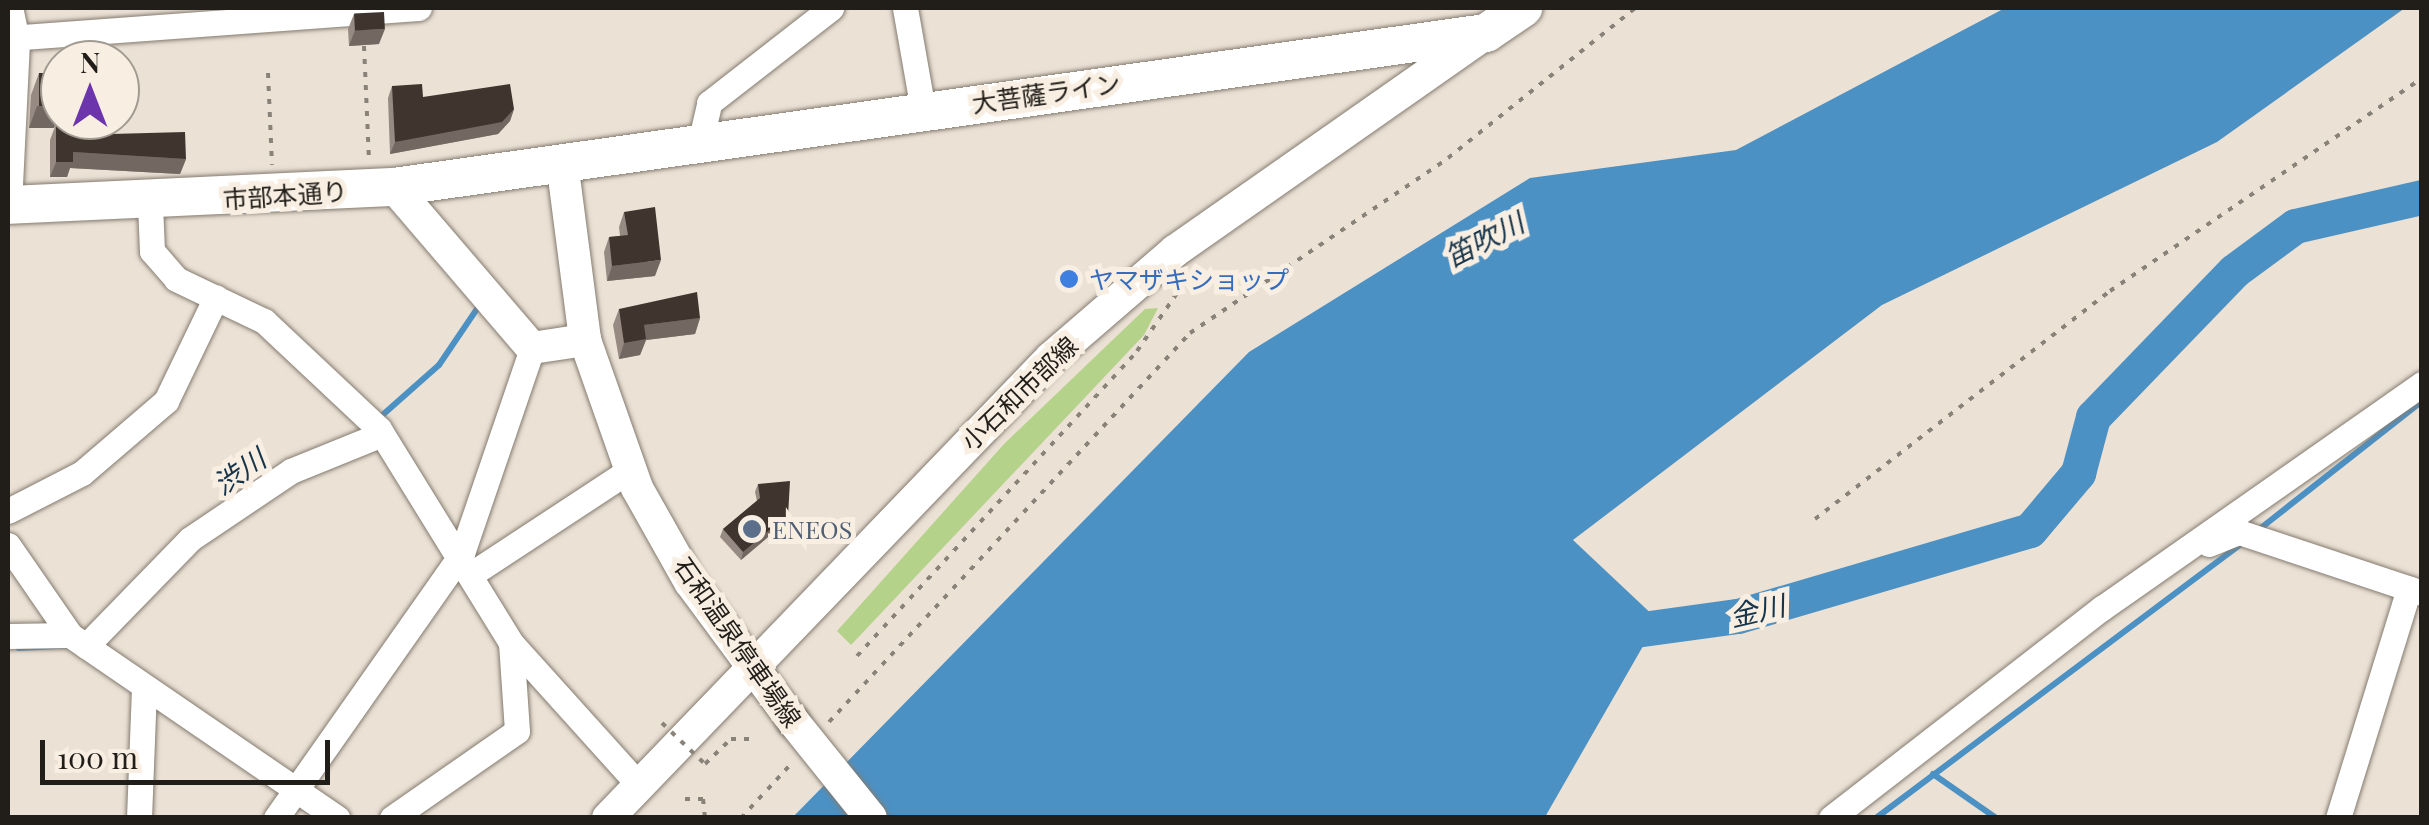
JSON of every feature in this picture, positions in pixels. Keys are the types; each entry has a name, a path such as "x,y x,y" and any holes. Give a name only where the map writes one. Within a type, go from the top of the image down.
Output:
{"highway":[{"name":"大菩薩ライン","path":"562,162 701,138 1486,34 1522,8"},
{"name":"市部本通り","path":"8,205 150,204 382,176 562,162"}],"main road":[{"name":"小石和市部線","path":"608,818 754,671 1051,358 1175,252 1486,34"},
{"path":"1368,48 1385,72 1384,104"},
{"name":"石和温泉停車場線","path":"562,162 585,340 630,470 690,582 754,671 808,725 871,818"},
{"path":"382,176 532,348 585,340"}],"street":[{"path":"8,205 10,8"},
{"path":"12,39 418,8"},
{"path":"701,138 708,102 832,8"},
{"path":"905,8 923,110"},
{"path":"150,204 152,251 176,279 264,321 375,426 467,563 511,643 639,785"},
{"path":"8,511 82,473 166,400 216,297"},
{"path":"276,818 467,563 532,348"},
{"path":"1831,818 2172,558 2422,384"},
{"path":"8,636 78,641 190,540 291,471 375,426"},
{"path":"467,563 630,470"},
{"path":"2172,558 2250,539 2415,591 2338,818"},
{"path":"8,546 78,641 337,818"},
{"path":"392,818 517,731 511,643"},
{"path":"140,818 144,687"}],"path":[{"path":"808,725 1190,333 1448,158 1635,8"},
{"path":"364,46 382,176"},
{"path":"268,73 273,174"},
{"path":"1815,519 2110,290 2422,78"},
{"path":"857,656 1137,351 1192,271"},
{"path":"662,723 705,764 730,739 750,740"},
{"path":"741,818 798,757"},
{"path":"685,798 703,799 705,818"}],"green space":[{"path":"1158,308 1144,335 851,645 837,631 1004,444 1145,309"}],"water":[{"name":"笛吹川","path":"2005,8 2405,8 2217,142 1882,305 1573,540 1658,620 1545,817 792,818 1249,352 1530,178 1736,150"}],"building":[{"path":"384,12 385,29 355,31 354,14"},
{"path":"422,84 423,97 510,84 514,109 502,122 395,142 392,86"},
{"path":"185,132 186,159 73,152 73,162 56,162 56,140 140,140 140,133"},
{"path":"655,207 661,260 612,266 609,237 628,235 624,212"},
{"path":"697,292 700,318 644,325 646,339 624,343 619,309"},
{"path":"790,481 787,534 777,524 743,552 723,529 760,498 758,484"}],"waterway":[{"name":"金川","path":"1606,634 1738,616 2030,530 2078,473 2093,417 2234,271 2295,226 2422,197"},
{"name":"渋川","path":"378,419 439,365 481,303"},
{"path":"2257,531 2422,401"},
{"path":"1876,818 2244,542"},
{"name":"渋川","path":"19,648 75,645"},
{"path":"1933,774 1996,818"}],"place":[{"name":"ヤマザキショップ","path":"1069,279"},
{"name":"ENEOS","path":"752,529"}]}
